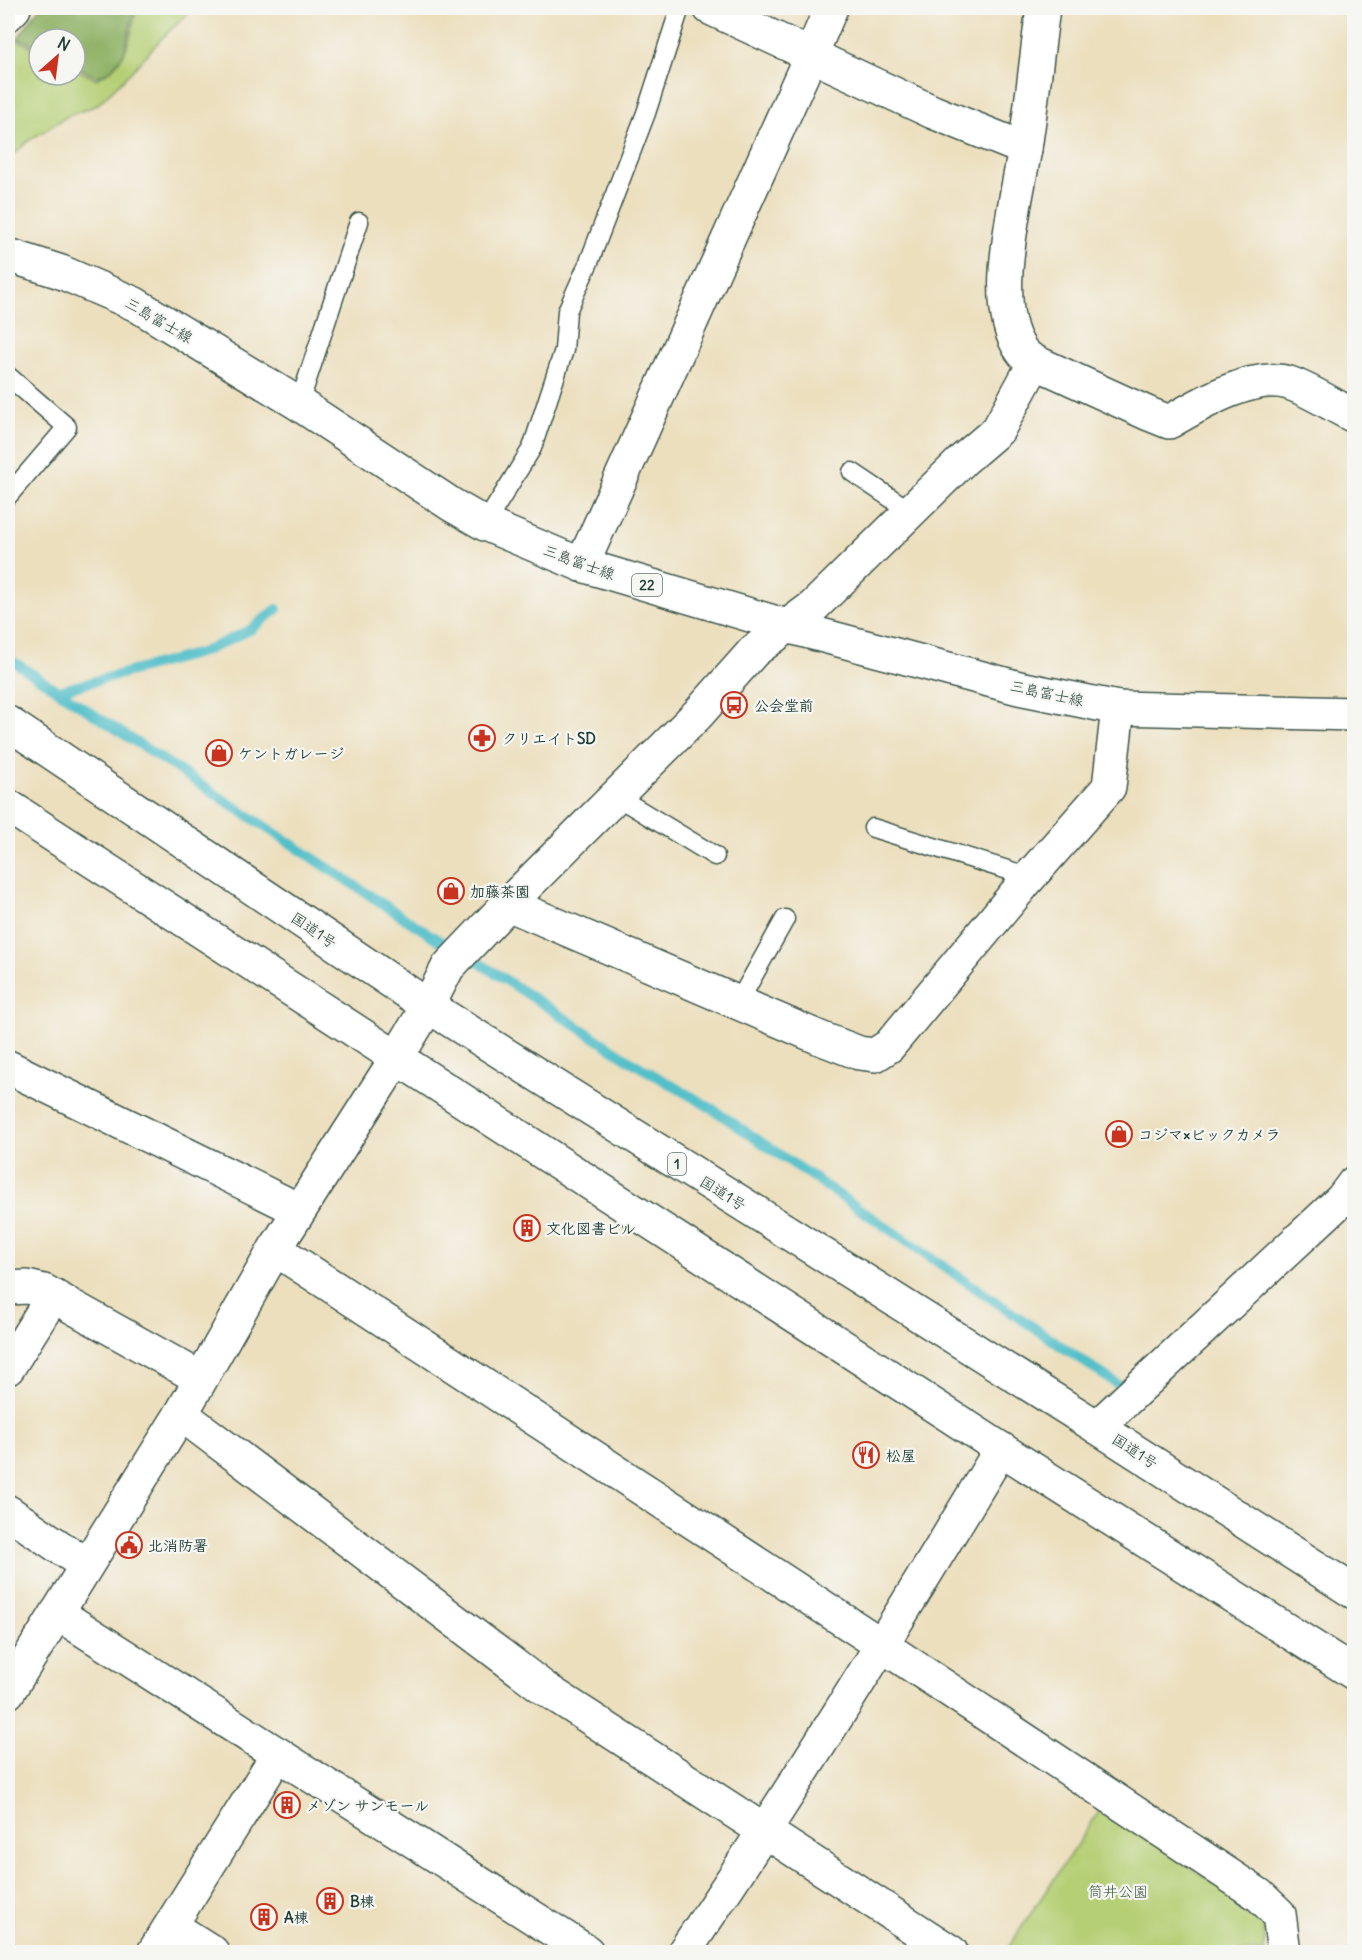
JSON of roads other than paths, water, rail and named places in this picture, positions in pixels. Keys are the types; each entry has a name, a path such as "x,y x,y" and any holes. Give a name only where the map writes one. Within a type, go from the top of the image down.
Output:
{"main road":[{"path":"8,14 14,8"},
{"path":"710,8 933,112 1025,149"},
{"path":"582,565 831,8"},
{"path":"1043,8 1025,149 1009,241 1006,296 1011,327 1021,351 1035,362 1169,422 1193,408 1250,383 1270,380 1289,383 1354,416"},
{"name":"三島富士線","path":"10,261 62,272 135,304 299,404 452,505 485,524 582,565 787,626 1019,688 1118,708 1354,714"},
{"path":"8,1692 181,1414 299,1210 396,1059 448,967 698,714 754,651 813,607 910,511 998,430 1035,362"},
{"path":"508,904 859,1053 875,1055 889,1046 1030,877 1109,787 1118,708"},
{"name":"国道1号","path":"8,723 428,1006 1097,1426 1354,1592"},
{"path":"8,806 1001,1449 1354,1673"},
{"path":"8,1067 299,1210"},
{"path":"1097,1426 1333,1207 1354,1183"},
{"path":"276,1249 1259,1895 1279,1914 1284,1953"},
{"path":"8,1288 27,1287 45,1291 201,1378"},
{"path":"8,1368 53,1296"},
{"path":"181,1414 544,1688 951,1953"},
{"path":"684,1953 883,1646 1001,1449"},
{"path":"8,1512 86,1565"},
{"path":"57,1613 587,1953"},
{"path":"212,1953 163,1939 279,1754"}],"lane":[{"path":"485,524 532,448 564,350 567,311 589,262 646,113 680,8"},
{"path":"299,404 359,222"},
{"path":"8,376 67,427 8,496"},
{"path":"852,472 910,511"},
{"path":"616,796 715,856"},
{"path":"873,828 1030,877"},
{"path":"738,1003 785,919"}],"waterway":[{"path":"8,658 58,691 203,652 250,630 277,609"},
{"path":"58,691 438,940 478,962 637,1065 711,1108 1130,1393"}],"place":[{"name":"公会堂前","path":"734,705"},
{"name":"クリエイトSD","path":"482,738"},
{"name":"ケントガレージ","path":"219,753"},
{"name":"加藤茶園","path":"451,891"},
{"name":"コジマ×ビックカメラ","path":"1119,1134"},
{"name":"文化図書ビル","path":"527,1228"},
{"name":"松屋","path":"866,1455"},
{"name":"北消防署","path":"129,1545"},
{"name":"メゾン サンモール","path":"287,1805"},
{"name":"B棟","path":"330,1901"},
{"name":"A棟","path":"264,1917"}],"park label":[{"name":"筒井公園","path":"1118,1891"}]}
